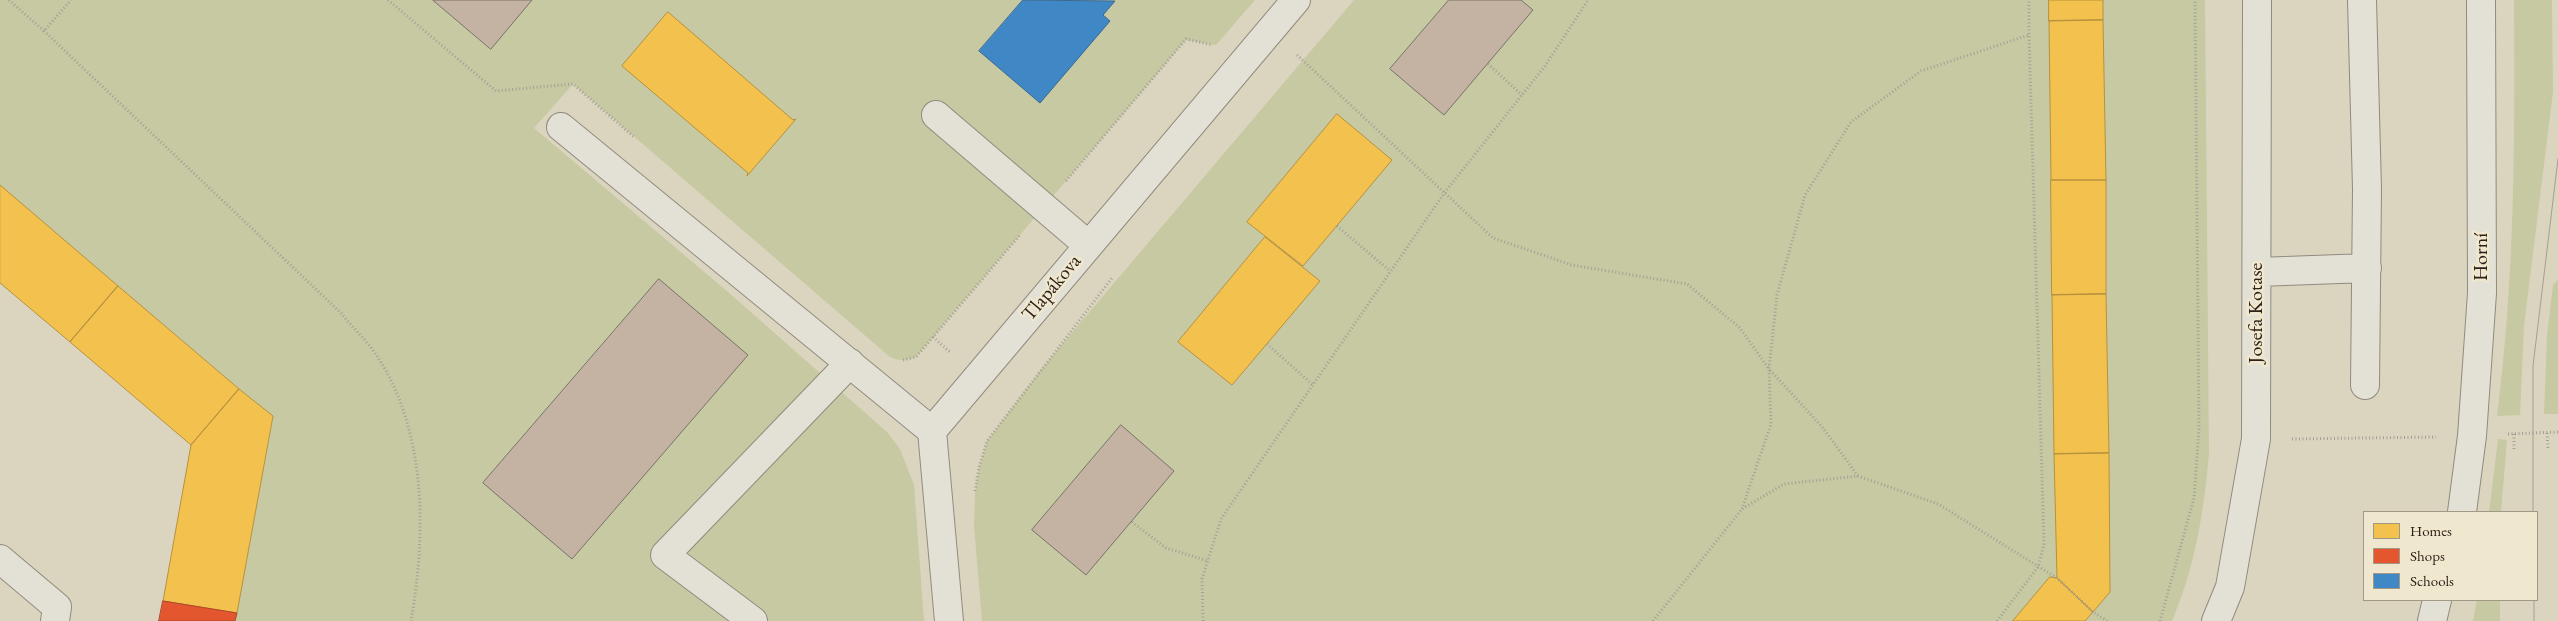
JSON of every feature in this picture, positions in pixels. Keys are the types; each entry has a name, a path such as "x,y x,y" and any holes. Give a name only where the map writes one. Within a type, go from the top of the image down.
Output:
{"street":[{"name":"Tlapákova","path":"932,431 1296,0"},
{"name":"Josefa Kotase","path":"2216,621 2230,587 2256,439 2258,272 2257,0"},
{"path":"2362,0 2367,268 2365,386"},
{"name":"Horní","path":"2462,511 2472,436 2482,293 2481,0"},
{"path":"936,115 1088,245"},
{"path":"561,128 932,431 949,621"},
{"path":"2258,272 2367,268"},
{"path":"753,621 665,555 850,364"},
{"path":"2456,511 2472,436"},
{"path":"0,559 57,607 55,621"},
{"path":"2432,621 2437,601"},
{"path":"2448,621 2450,601"}],"path":[{"path":"9,0 341,312 379,359 400,401 409,432 419,496 419,576 412,621"},
{"path":"44,31 71,0"},
{"path":"388,0 496,91 572,84 640,142"},
{"path":"1203,621 1202,579 1221,519 1445,192 1545,66 1588,0"},
{"path":"1996,621 2038,567 2044,544 2029,0"},
{"path":"2160,621 2194,498 2199,429 2195,0"},
{"path":"1653,621 1742,509 1771,424 1769,369 1778,295 1805,195 1850,122 1921,71 2029,35"},
{"path":"895,359 902,361 916,357 1186,40 1216,45"},
{"path":"1290,49 1493,238 1572,266 1687,284 1740,328 1769,369 1823,428 1858,476"},
{"path":"1488,64 1522,95"},
{"path":"1337,226 1390,271"},
{"path":"975,493 978,467 987,441 1114,275"},
{"path":"933,337 958,359"},
{"path":"1267,344 1313,385"},
{"path":"2500,434 2558,432"},
{"path":"2547,433 2548,448"},
{"path":"2514,434 2514,449"},
{"path":"2256,439 2442,437"},
{"path":"1742,509 1784,484 1858,476 1938,504 2057,578 2093,612 2107,621"},
{"path":"1132,522 1166,548 1208,561"}],"green space":[{"path":"0,0 1255,0 1216,45 1186,40 916,357 909,359 900,360 890,357 573,84 534,128 728,292 887,432 900,449 914,485 924,621 235,621 273,418 0,188"},
{"path":"1354,0 2205,0 2209,453 2197,539 2187,580 2172,621 982,621 974,525 975,493 979,467 987,441 1042,368"},
{"path":"2514,0 2552,0 2553,92 2524,326 2520,415 2497,416 2511,260 2514,156"},
{"path":"2558,280 2558,414 2544,414 2547,335 2553,285"},
{"path":"2498,439 2507,440 2501,511 2489,511"},
{"path":"2477,601 2500,601 2500,621 2473,621"}],"building: Homes":[{"path":"2049,0 2103,0 2103,20 2049,21"},
{"path":"668,12 793,120 796,119 747,176 748,173 622,66"},
{"path":"2103,20 2106,180 2051,180 2049,21"},
{"path":"1337,114 1392,160 1303,266 1247,222"},
{"path":"2051,180 2106,180 2106,294 2052,295"},
{"path":"0,185 118,286 70,342 0,283"},
{"path":"1265,237 1320,281 1232,385 1178,342"},
{"path":"118,286 239,389 191,445 70,342"},
{"path":"2106,294 2109,453 2054,454 2052,295"},
{"path":"239,389 273,416 237,613 163,601 191,445"},
{"path":"2109,453 2110,592 2093,612 2057,578 2054,454"},
{"path":"2050,577 2057,578 2093,612 2085,621 2013,621"}],"building: Shops":[{"path":"163,601 237,613 235,621 159,621"}],"building: Schools":[{"path":"1023,0 1115,1 1103,15 1110,21 1040,103 979,51"}],"building: Other":[{"path":"433,0 532,0 491,49"},
{"path":"1449,0 1521,0 1533,10 1444,115 1390,69"},
{"path":"659,279 748,355 572,559 483,483"},
{"path":"1121,425 1174,471 1086,575 1032,530"}],"tram line":[{"path":"2533,511 2533,366 2558,159"},
{"path":"2534,601 2534,621"}]}
